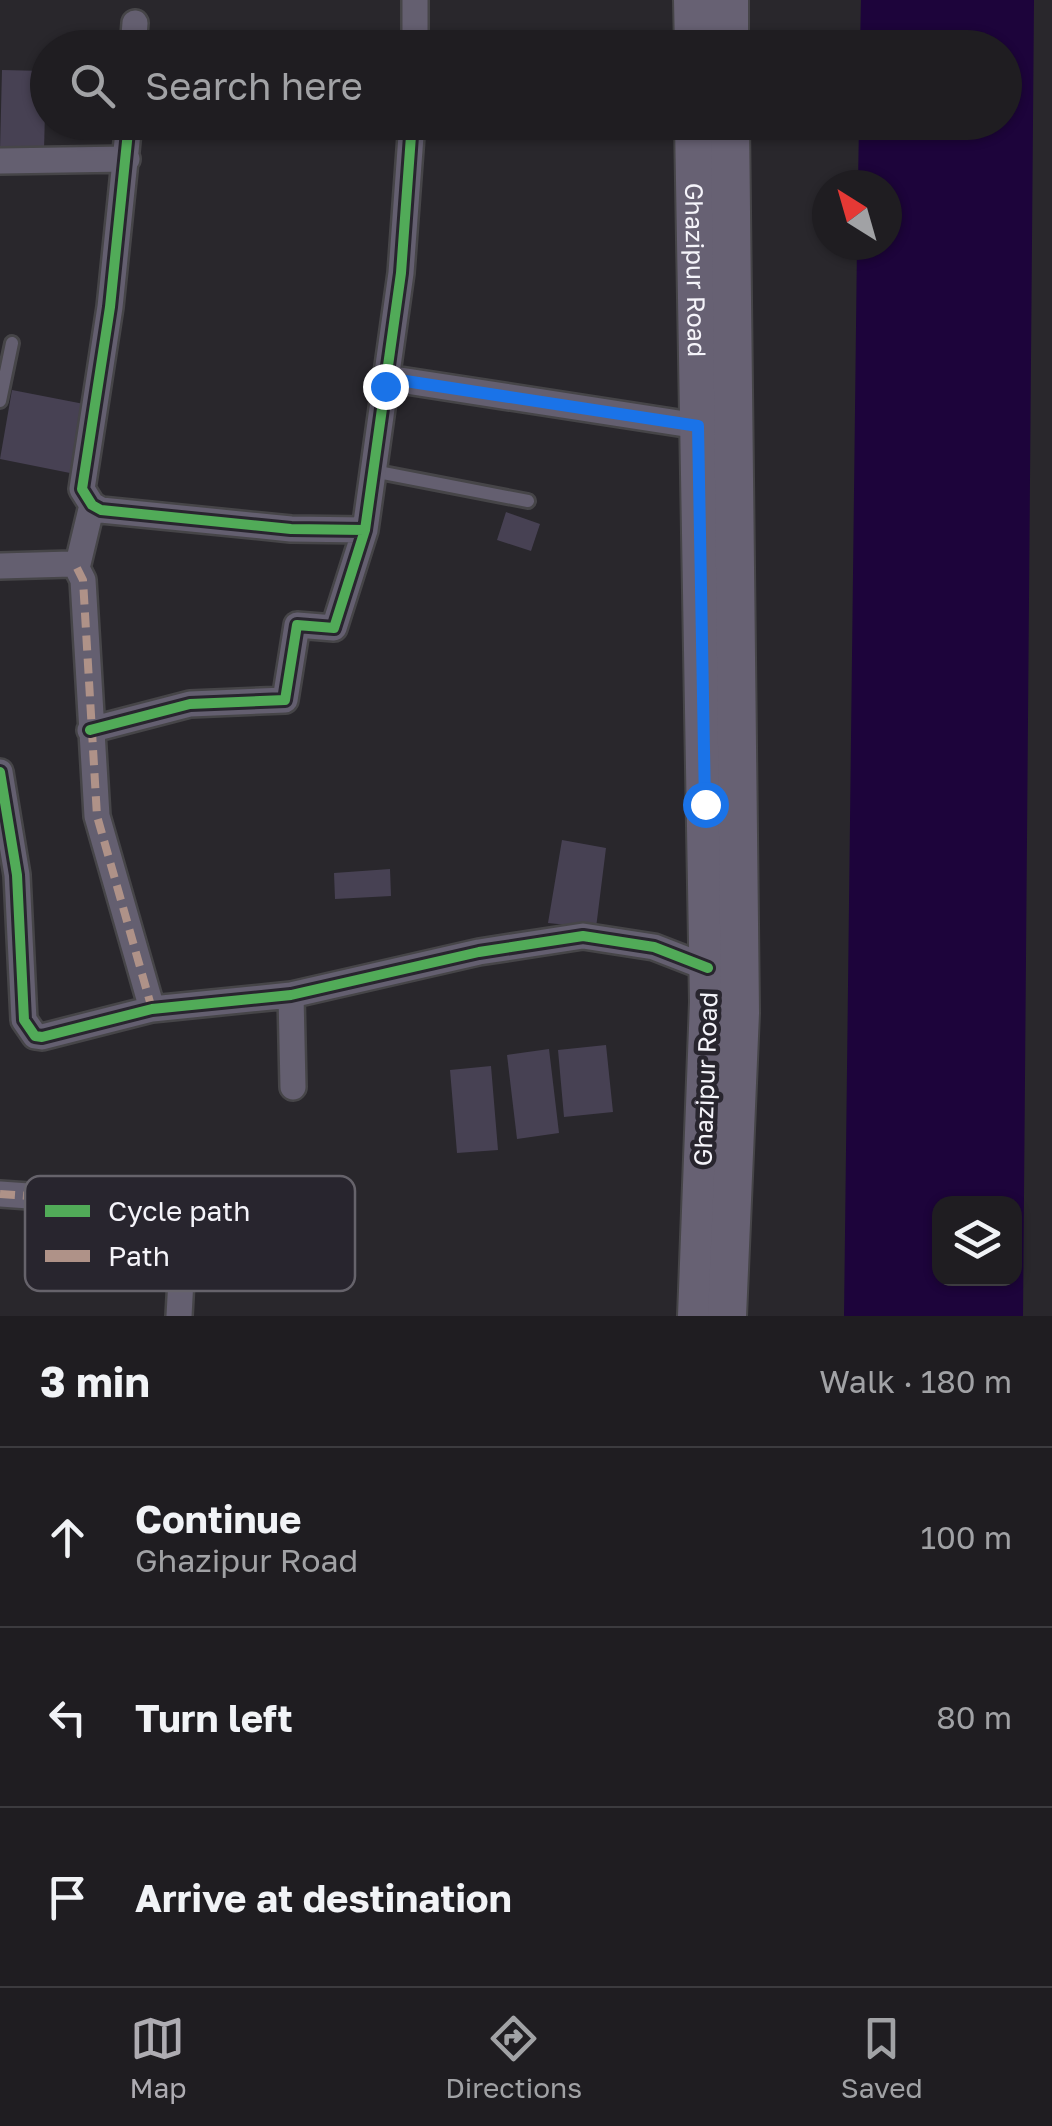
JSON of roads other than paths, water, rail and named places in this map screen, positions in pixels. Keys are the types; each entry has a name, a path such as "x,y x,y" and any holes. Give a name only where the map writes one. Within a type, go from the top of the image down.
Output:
{"main road":[{"path":"694,0 694,30"},
{"path":"729,0 729,30"},
{"name":"Ghazipur Road","path":"694,140 708,968 696,1316"},
{"name":"Ghazipur Road","path":"727,1316 740,1013 730,140"}],"street":[{"path":"415,0 415,30"},
{"path":"128,140 110,306 82,489 92,506 291,529 364,530"},
{"path":"90,730 190,704 285,700 298,624 334,628 364,530 402,273 411,140"},
{"path":"0,161 126,160"},
{"path":"386,378 698,426"},
{"path":"77,568 92,506"},
{"path":"0,566 72,564 82,580 97,816 152,1009"},
{"path":"0,772 17,875 24,1020 30,1032 42,1036 152,1009 291,995 495,949 583,936 654,946 708,968"},
{"path":"291,995 293,1087"},
{"path":"0,1194 25,1196"},
{"path":"179,1316 180,1291"}],"lane":[{"path":"0,402 12,343"},
{"path":"373,471 528,501"}]}
